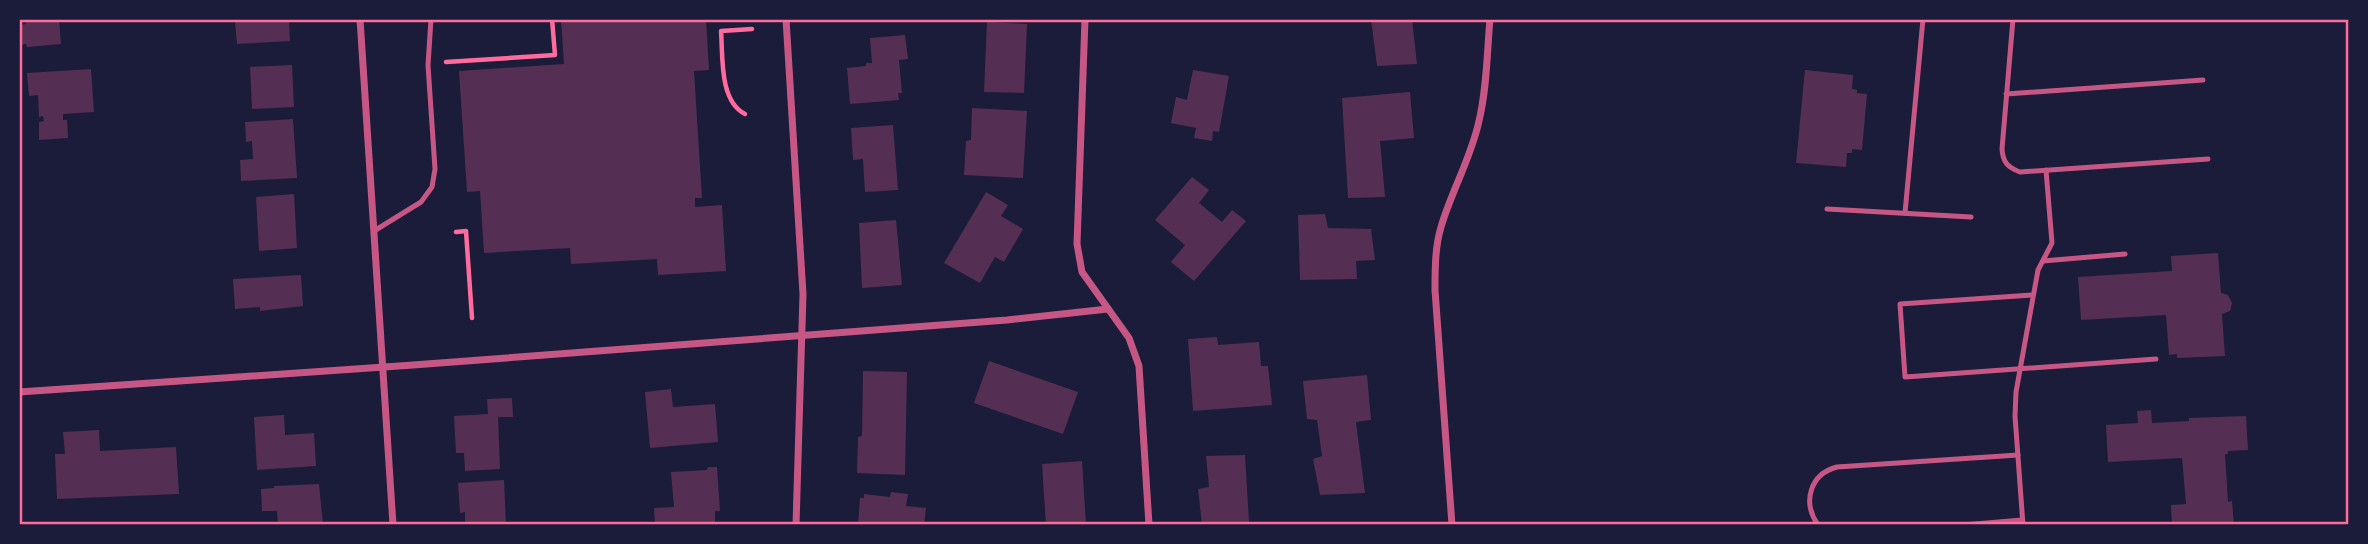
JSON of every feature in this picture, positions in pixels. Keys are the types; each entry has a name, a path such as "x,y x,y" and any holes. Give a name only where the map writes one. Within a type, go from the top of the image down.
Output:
{"street":[{"path":"360,19 393,525"},
{"path":"786,19 803,294 796,525"},
{"path":"1085,19 1077,244 1083,272 1129,338 1139,366 1149,525"},
{"path":"1451,525 1435,261 1440,230 1466,165 1480,119 1490,19"},
{"path":"19,392 803,336 1108,309"}],"lane":[{"path":"374,231 421,202 432,187 435,169 428,65 431,19"},
{"path":"1905,213 1923,19"},
{"path":"2013,19 2003,160 2009,168 2020,172 2208,159"},
{"path":"2006,94 2203,80"},
{"path":"1964,525 2022,522 2015,416 2032,295 2038,270 2052,243 2046,170"},
{"path":"1827,209 1971,217"},
{"path":"2043,261 2125,254"},
{"path":"2032,295 1900,304 1905,377 2157,359"},
{"path":"1818,525 1812,516 1812,494 1818,476 1826,470 2018,454"}],"path":[{"path":"446,62 555,55 552,19"},
{"path":"745,114 736,110 726,91 721,31 752,29"},
{"path":"456,232 466,231 472,318"}],"building":[{"path":"25,19 59,19 61,44 27,47 26,44 19,45 19,25 26,24"},
{"path":"248,19 289,19 290,41 237,44 235,22 248,22"},
{"path":"561,19 706,19 709,70 694,71 702,198 695,198 695,207 722,205 726,271 658,275 657,259 571,264 570,248 484,253 480,191 467,192 459,71 564,64"},
{"path":"1371,19 1412,19 1417,64 1377,66"},
{"path":"987,22 1027,24 1024,93 984,92"},
{"path":"905,35 908,59 899,60 902,93 898,93 899,100 850,104 847,68 872,63 870,38"},
{"path":"292,65 294,107 252,109 250,67"},
{"path":"91,69 94,112 63,114 63,120 67,120 68,138 39,140 39,122 44,121 43,116 39,117 38,95 29,96 27,73"},
{"path":"1193,70 1229,76 1219,132 1213,131 1212,141 1194,138 1196,128 1171,123 1176,97 1187,100"},
{"path":"1805,70 1853,75 1852,89 1857,90 1857,93 1867,94 1862,150 1852,149 1852,153 1847,153 1846,167 1796,163"},
{"path":"1410,92 1414,138 1380,141 1385,197 1348,198 1342,98"},
{"path":"972,108 1027,111 1023,178 964,175 966,141 971,140"},
{"path":"293,119 297,178 241,181 240,160 253,159 252,141 246,142 245,122"},
{"path":"893,125 898,190 865,192 863,159 853,160 851,128"},
{"path":"1192,177 1209,190 1199,203 1222,222 1232,210 1246,221 1194,281 1171,262 1185,245 1155,220"},
{"path":"986,192 1008,205 1001,216 1023,229 1004,262 995,257 980,283 944,263"},
{"path":"294,194 297,248 259,251 256,197"},
{"path":"1325,214 1328,228 1371,229 1375,260 1356,261 1357,279 1300,280 1298,215"},
{"path":"896,220 902,285 862,288 859,223"},
{"path":"2218,253 2221,293 2228,295 2232,303 2230,311 2222,314 2225,356 2177,358 2177,354 2169,355 2166,315 2081,320 2078,277 2172,271 2171,256"},
{"path":"301,275 303,306 260,311 260,307 235,309 233,279"},
{"path":"1217,337 1218,345 1259,342 1261,366 1268,366 1272,405 1193,411 1188,339"},
{"path":"989,361 1078,392 1063,434 974,403"},
{"path":"863,371 907,372 905,475 857,473 858,437 862,436"},
{"path":"1367,375 1371,420 1356,422 1365,493 1320,495 1313,459 1322,456 1317,420 1307,419 1303,381"},
{"path":"671,389 673,407 715,404 718,442 650,448 645,392"},
{"path":"512,398 513,417 498,417 500,469 465,471 464,453 456,453 454,416 488,414 487,399"},
{"path":"2151,410 2152,423 2189,421 2189,418 2246,416 2248,450 2228,451 2228,454 2225,454 2228,502 2232,501 2234,525 2172,525 2171,505 2186,504 2182,458 2108,462 2106,425 2138,423 2137,411"},
{"path":"284,415 285,435 314,433 316,466 257,470 254,417"},
{"path":"99,430 100,451 176,447 179,494 57,499 55,454 65,454 63,432"},
{"path":"1245,455 1249,522 1202,525 1198,489 1209,487 1206,456"},
{"path":"1082,461 1086,525 1046,525 1042,464"},
{"path":"708,467 717,467 720,511 715,511 715,525 655,525 654,508 674,507 671,472 707,470"},
{"path":"504,480 506,525 465,525 465,512 460,513 458,483"},
{"path":"319,484 323,525 278,525 277,511 262,511 261,489"},
{"path":"891,492 908,494 906,506 926,508 924,525 858,525 860,498 864,498 864,494 890,497"}]}
